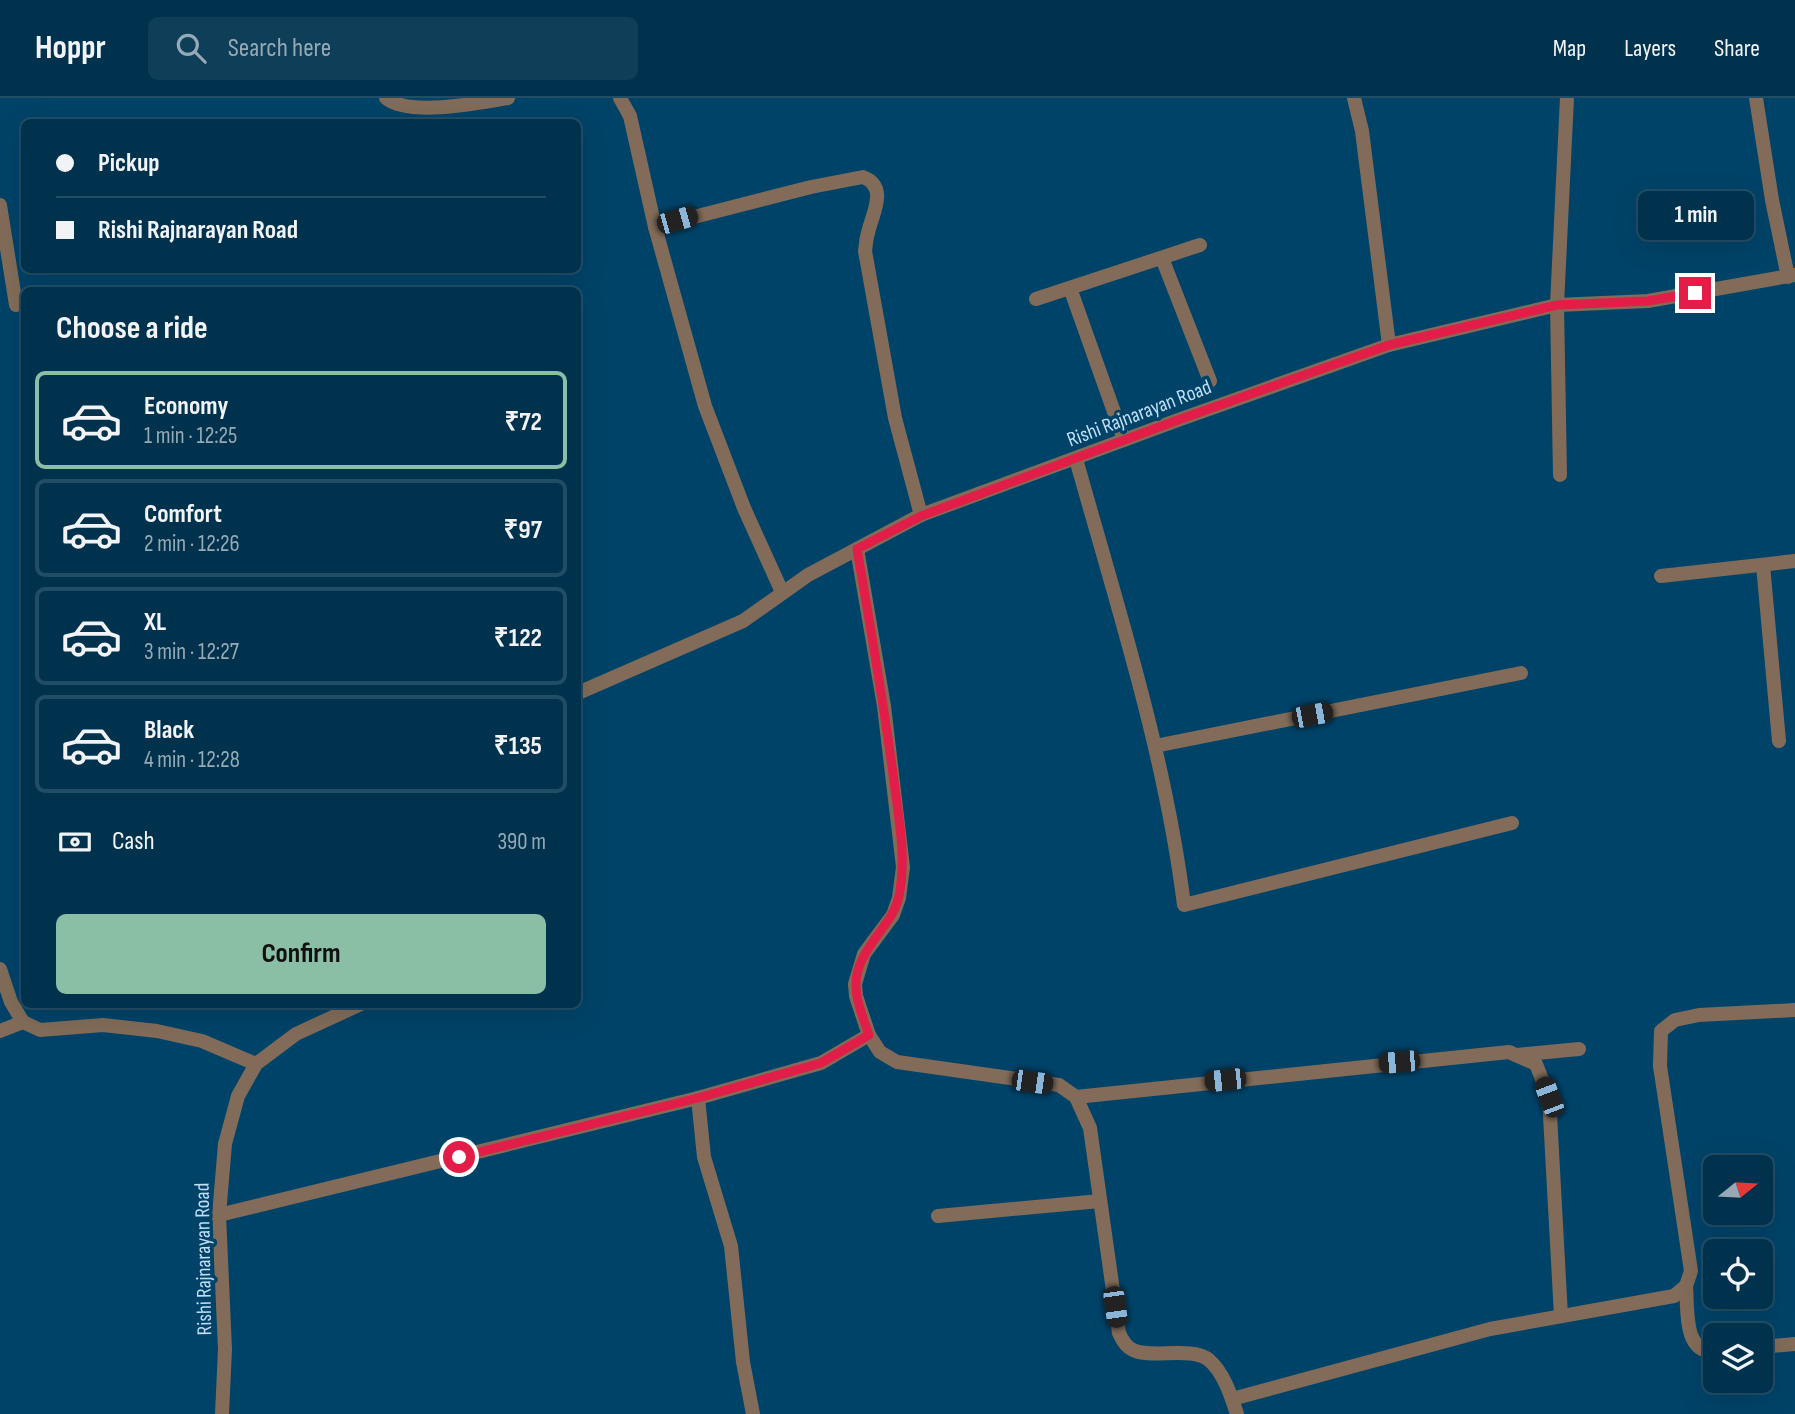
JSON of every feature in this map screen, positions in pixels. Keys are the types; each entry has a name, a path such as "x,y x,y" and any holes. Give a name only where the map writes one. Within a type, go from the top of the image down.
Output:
{"street":[{"path":"386,98 391,103 415,108 508,98"},
{"path":"620,98 630,116 656,227 705,406 744,508 782,592"},
{"path":"1354,98 1362,131 1389,345"},
{"path":"1560,475 1557,305 1567,98"},
{"path":"1756,98 1772,200 1791,276"},
{"path":"656,227 811,187 863,177 871,180 877,188 878,205 865,251 895,418 921,516"},
{"path":"0,205 16,305"},
{"path":"1036,299 1200,245"},
{"path":"1162,258 1210,381"},
{"name":"Rishi Rajnarayan Road","path":"581,692 743,621 808,575 921,516 1389,345 1557,305 1648,301 1791,276"},
{"path":"1070,288 1124,440"},
{"path":"1076,459 1155,746 1184,905 1512,823"},
{"path":"857,549 884,706 903,867 899,898 893,915 864,954 856,974 856,996 869,1035 880,1052 897,1062 1059,1085 1076,1097 1090,1129 1119,1333 1133,1351 1191,1354 1207,1358 1219,1371 1237,1414"},
{"path":"1661,576 1795,561"},
{"path":"1763,565 1779,741"},
{"path":"1155,746 1521,673"},
{"path":"0,969 11,1002 23,1022 40,1030 103,1025 156,1031 202,1041 256,1064"},
{"name":"Rishi Rajnarayan Road","path":"222,1414 225,1349 219,1214 225,1144 238,1096 256,1064 296,1034 352,1008"},
{"path":"1703,1351 1690,1336 1686,1286 1691,1270 1660,1066 1661,1031 1675,1020 1699,1015 1795,1010"},
{"path":"0,1031 23,1022"},
{"path":"219,1214 698,1098 821,1063 869,1035"},
{"path":"1516,1055 1578,1049"},
{"path":"1076,1097 1509,1052 1536,1064 1549,1097 1561,1316"},
{"path":"698,1098 704,1157 731,1246 743,1362 753,1414"},
{"path":"938,1216 1100,1201"},
{"path":"1232,1399 1490,1329 1674,1296 1686,1286"},
{"path":"1773,1346 1795,1344"}],"route":[{"path":"459,1157 698,1098 821,1063 869,1035 856,996 856,974 864,954 893,915 899,898 903,867 884,706 857,549 921,516 1389,345 1557,305 1648,301 1695,293"}]}
